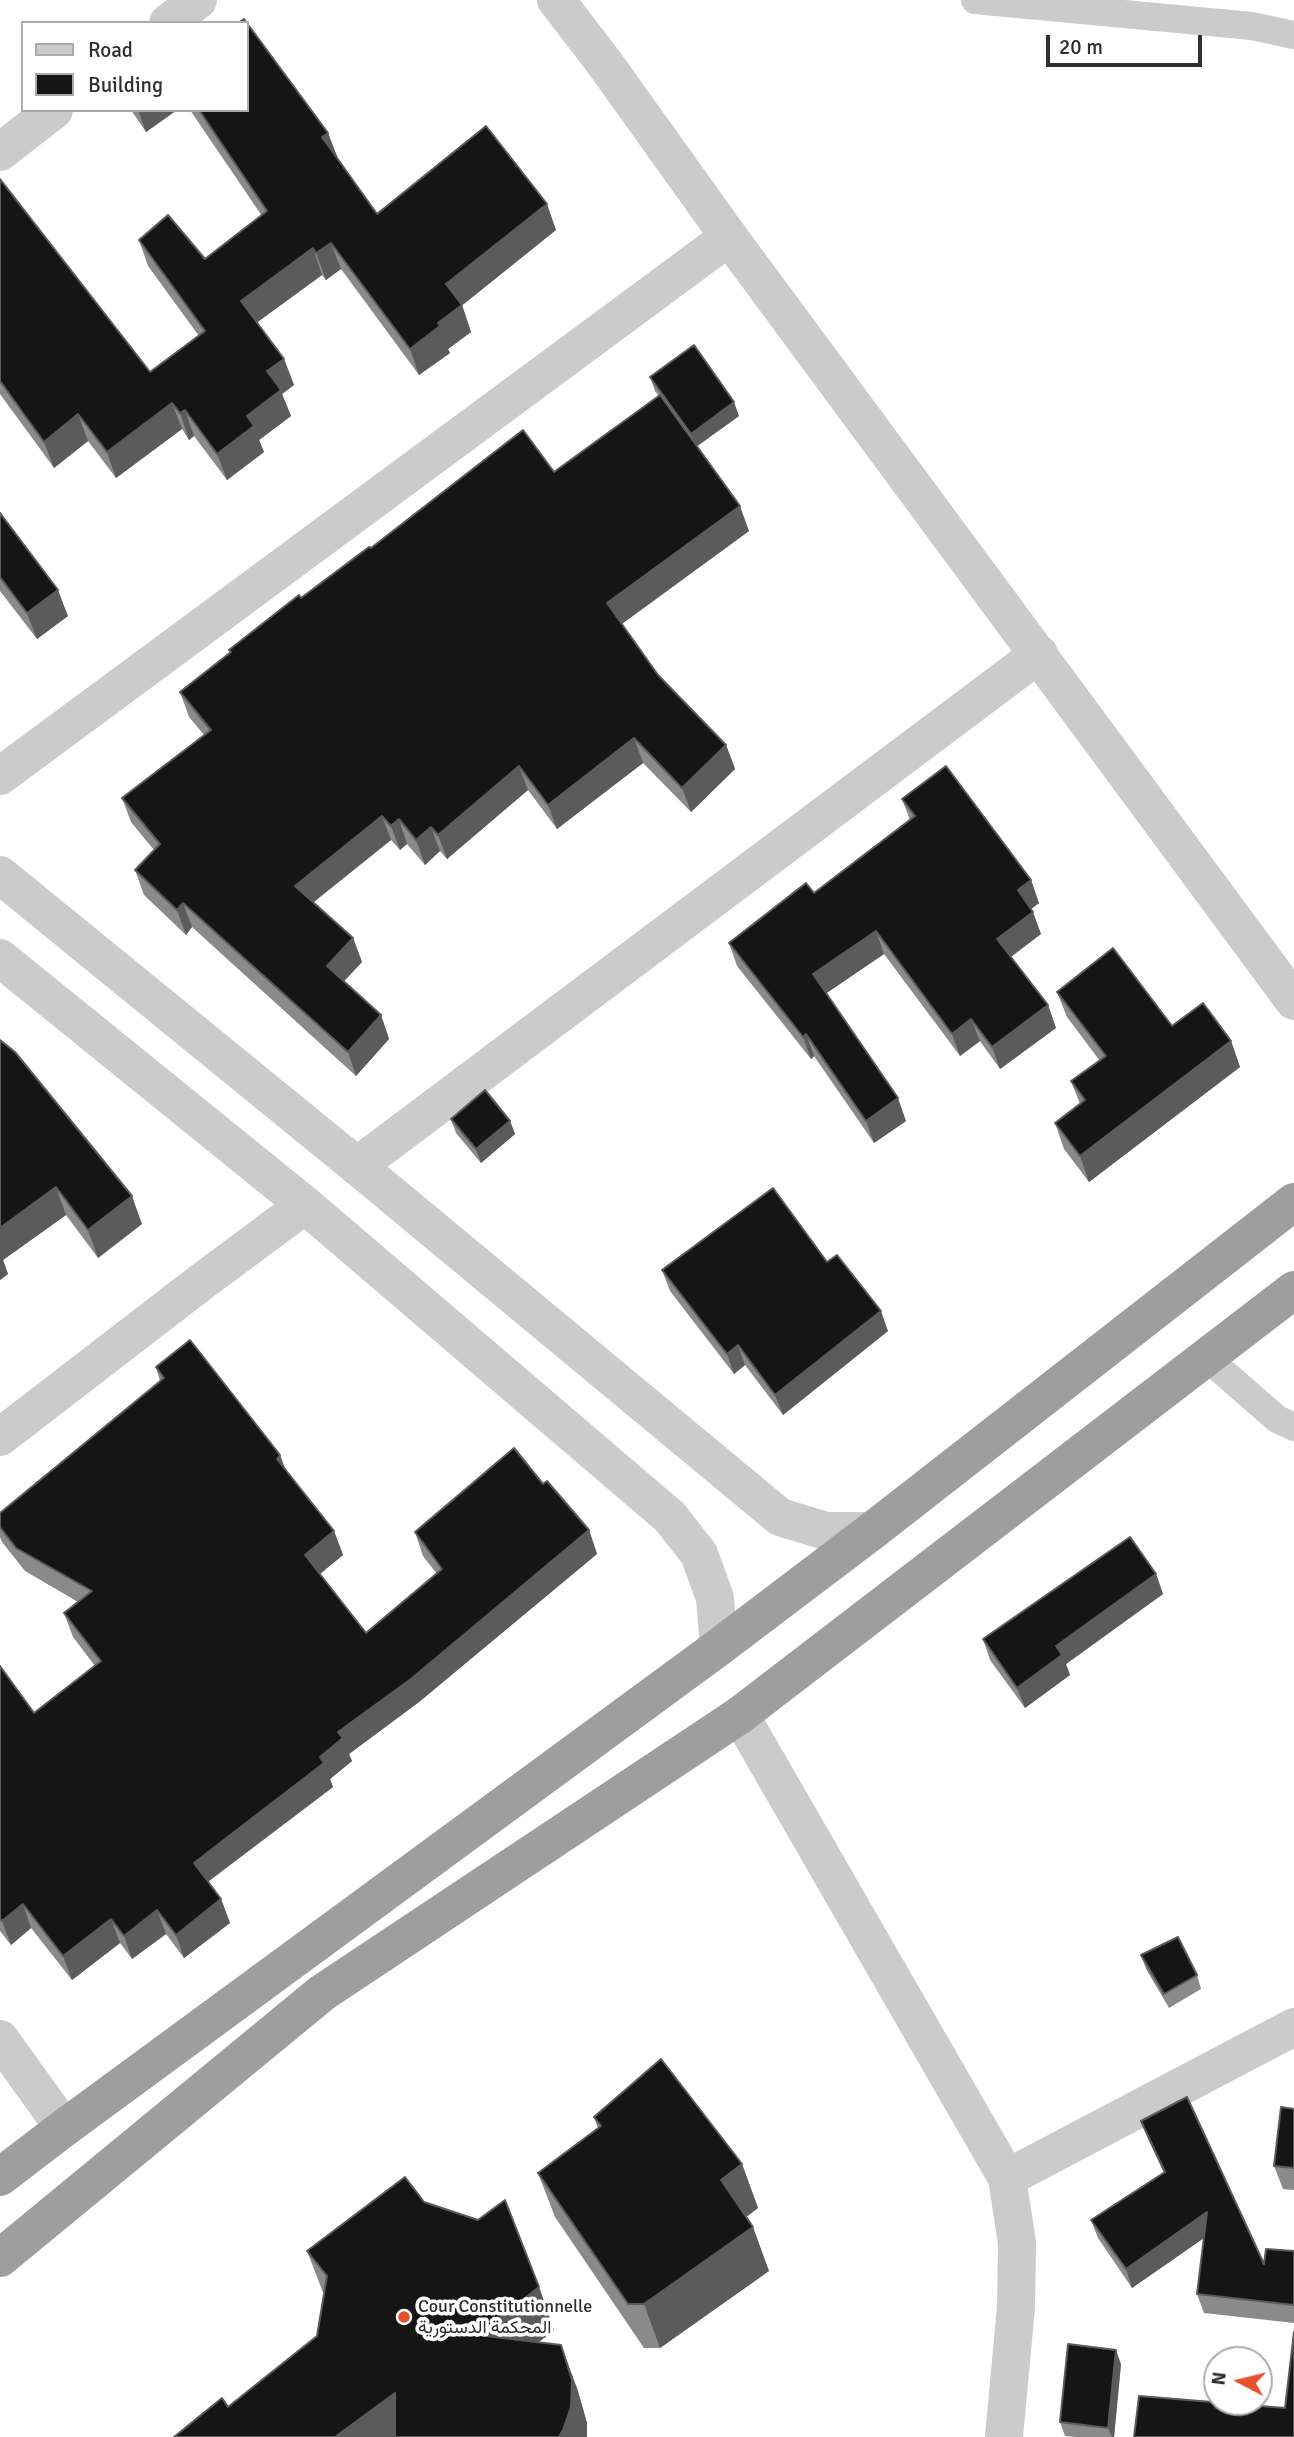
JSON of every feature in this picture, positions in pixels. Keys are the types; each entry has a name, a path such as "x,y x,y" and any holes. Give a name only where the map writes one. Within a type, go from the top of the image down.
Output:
{"highway":[{"path":"0,2177 719,1647 1294,1202"},
{"path":"0,2258 322,1993 740,1716 1294,1290"}],"street":[{"path":"171,21 198,0"},
{"path":"556,0 1294,1001"},
{"path":"0,152 51,112"},
{"path":"0,776 729,237"},
{"path":"358,1166 1039,654"},
{"path":"0,875 358,1166 780,1517 825,1531 872,1531"},
{"path":"0,958 305,1205 670,1517 699,1554 715,1598 719,1647"},
{"path":"0,1437 305,1205"},
{"path":"740,1716 1007,2178 1017,2243 1016,2307 1004,2437"},
{"path":"1007,2178 1294,2027"},
{"path":"0,2039 64,2128"}],"lane":[{"path":"975,0 1252,26 1294,35"},
{"path":"1206,1357 1277,1419 1294,1427"}],"building":[{"path":"248,24 328,133 322,137 377,214 486,126 547,204 446,284 462,305 410,349 331,243 316,253 313,248 241,301 284,359 267,371 281,390 247,416 254,426 217,454 185,410 180,413 172,403 107,452 78,414 44,442 0,381 0,179 150,372 205,331 139,240 168,215 205,259 267,211 200,112 248,112"},
{"path":"694,345 734,402 691,434 650,377"},
{"path":"660,395 740,506 607,603 658,675 726,745 682,788 634,738 548,805 519,766 438,835 431,827 416,840 399,819 391,826 382,816 295,886 353,938 327,966 381,1015 348,1052 183,903 177,910 135,870 160,844 122,798 211,730 180,692 299,595 301,598 371,548 523,430 554,472"},
{"path":"0,513 58,590 27,613 0,577"},
{"path":"946,766 1031,880 1018,890 1033,912 997,939 1048,1005 992,1047 971,1019 952,1034 876,931 813,974 898,1098 866,1121 806,1034 803,1037 729,943 806,883 814,893 915,816 902,799"},
{"path":"1113,948 1172,1026 1203,1003 1231,1041 1080,1156 1055,1123 1085,1100 1071,1081 1106,1056 1057,992"},
{"path":"0,1040 15,1052 132,1196 88,1230 56,1187 0,1228"},
{"path":"485,1090 510,1121 476,1149 451,1119"},
{"path":"773,1188 827,1262 837,1255 881,1311 775,1395 738,1345 727,1354 662,1270"},
{"path":"190,1340 280,1455 277,1459 334,1531 305,1555 366,1633 442,1569 415,1532 514,1448 543,1484 547,1481 589,1530 411,1679 338,1732 343,1738 320,1757 324,1763 194,1863 221,1899 176,1935 157,1910 124,1936 111,1919 63,1956 23,1904 2,1921 0,1918 0,1666 34,1713 101,1661 64,1613 92,1591 16,1548 0,1527 0,1513 164,1378 156,1367"},
{"path":"1130,1537 1156,1574 1056,1646 1062,1655 1017,1688 983,1639"},
{"path":"1178,1937 1197,1975 1164,1994 1141,1955"},
{"path":"661,2059 742,2164 721,2180 753,2227 644,2304 628,2304 538,2173 601,2126 594,2117"},
{"path":"1187,2097 1264,2264 1266,2249 1294,2251 1294,2305 1197,2294 1207,2212 1126,2269 1091,2220 1165,2172 1141,2121"},
{"path":"1281,2107 1294,2109 1294,2168 1274,2166"},
{"path":"405,2177 424,2202 478,2220 505,2200 539,2287 478,2335 561,2345 572,2380 571,2407 559,2437 395,2437 395,2393 335,2437 174,2437 222,2398 228,2407 317,2336 327,2276 307,2251"},
{"path":"1294,2332 1294,2437 1134,2437 1139,2396 1203,2401 1203,2416 1273,2416 1273,2407 1285,2408"},
{"path":"1068,2344 1116,2350 1108,2428 1060,2422"}],"place":[{"name":"Cour Constitutionnelle المحكمة الدستورية","path":"404,2317"}]}
